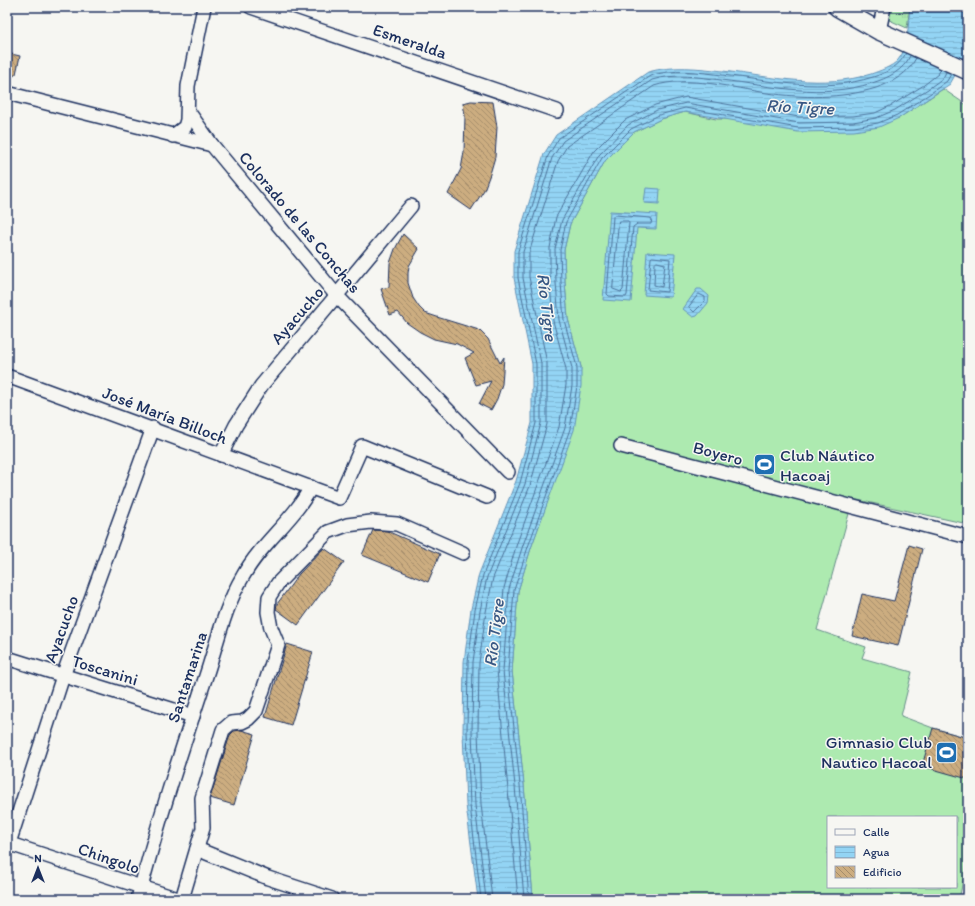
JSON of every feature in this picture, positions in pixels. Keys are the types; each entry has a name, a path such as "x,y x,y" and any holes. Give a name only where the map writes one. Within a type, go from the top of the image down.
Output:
{"main road":[{"path":"837,7 879,31 966,70"}],"street":[{"path":"173,136 184,127 188,111 188,86 204,7"},
{"name":"Esmeralda","path":"251,7 557,111"},
{"path":"879,31 884,7"},
{"path":"7,93 212,146"},
{"name":"Colorado de las Conchas","path":"188,111 212,146 337,296 508,472"},
{"name":"Ayacucho","path":"221,455 236,425 261,386 411,206"},
{"name":"José María Billoch","path":"7,376 153,428 221,455 339,498 362,446 487,496"},
{"name":"Ayacucho","path":"8,843 64,676 153,428"},
{"name":"Boyero","path":"621,446 968,537"},
{"name":"Santamarina","path":"139,894 193,716 231,603 243,576 260,552 303,503 310,487"},
{"path":"182,899 203,828 202,798 223,730 232,722 242,722 256,711 278,645 271,628 268,612 269,597 278,583 328,532 347,525 371,522 397,524 463,553"},
{"name":"Toscanini","path":"7,658 193,716"},
{"name":"Chingolo","path":"8,843 139,894 178,899"},
{"path":"197,849 268,878 332,899"}],"green space":[{"path":"890,7 910,7 907,28 887,19"},
{"name":"Club Náutico Hacoaj","path":"943,89 968,106 968,524 853,499 817,630 866,647 862,658 912,672 901,716 933,728 968,738 968,859 959,899 533,899 524,785 512,671 518,591 531,548 573,430 581,367 568,319 565,283 564,250 570,224 605,161 634,132 661,119 685,112 716,119 899,118"}],"water":[{"name":"Río Tigre","path":"910,7 968,7 967,54 950,84 899,118 879,127 854,131 798,132 685,112 661,119 634,132 605,161 570,224 564,250 565,283 568,319 581,367 581,386 574,430 531,548 518,591 512,671 524,785 533,899 478,899 466,805 463,732 464,662 471,609 479,574 516,481 532,423 532,364 514,278 514,251 544,154 556,135 648,72 667,68 695,68 779,79 835,81 871,74 889,67 902,55 906,42"},
{"path":"646,188 660,189 659,204 644,203"},
{"path":"610,211 657,214 656,229 637,228 631,302 603,300"},
{"path":"647,252 675,254 671,297 644,295"},
{"path":"697,289 701,289 709,296 708,303 697,316 693,317 683,309"}],"building":[{"path":"7,53 20,56 16,74 7,81"},
{"path":"471,101 493,102 497,127 495,157 490,174 484,190 471,210 448,194 461,169 464,152 465,116 463,103"},
{"path":"403,234 419,249 409,266 408,283 413,298 419,307 425,313 479,330 488,339 500,363 504,357 502,384 497,399 491,410 479,404 491,381 476,385 465,358 474,353 457,344 434,339 420,332 407,323 398,312 390,315 381,289 389,287 390,263"},
{"path":"373,530 387,531 440,554 428,582 362,555"},
{"path":"909,545 922,549 898,646 852,636 862,594 894,601"},
{"path":"324,548 344,562 298,625 276,609 277,604 299,574"},
{"path":"287,644 313,652 291,725 265,717"},
{"name":"Gimnasio Club Nautico Hacoal","path":"933,728 968,738 968,779 922,766"},
{"path":"241,730 255,734 234,805 210,798 230,735 234,731"}],"place":[{"name":"Club Náutico Hacoaj","path":"765,465"},
{"name":"Gimnasio Club Nautico Hacoal","path":"947,752"}]}
